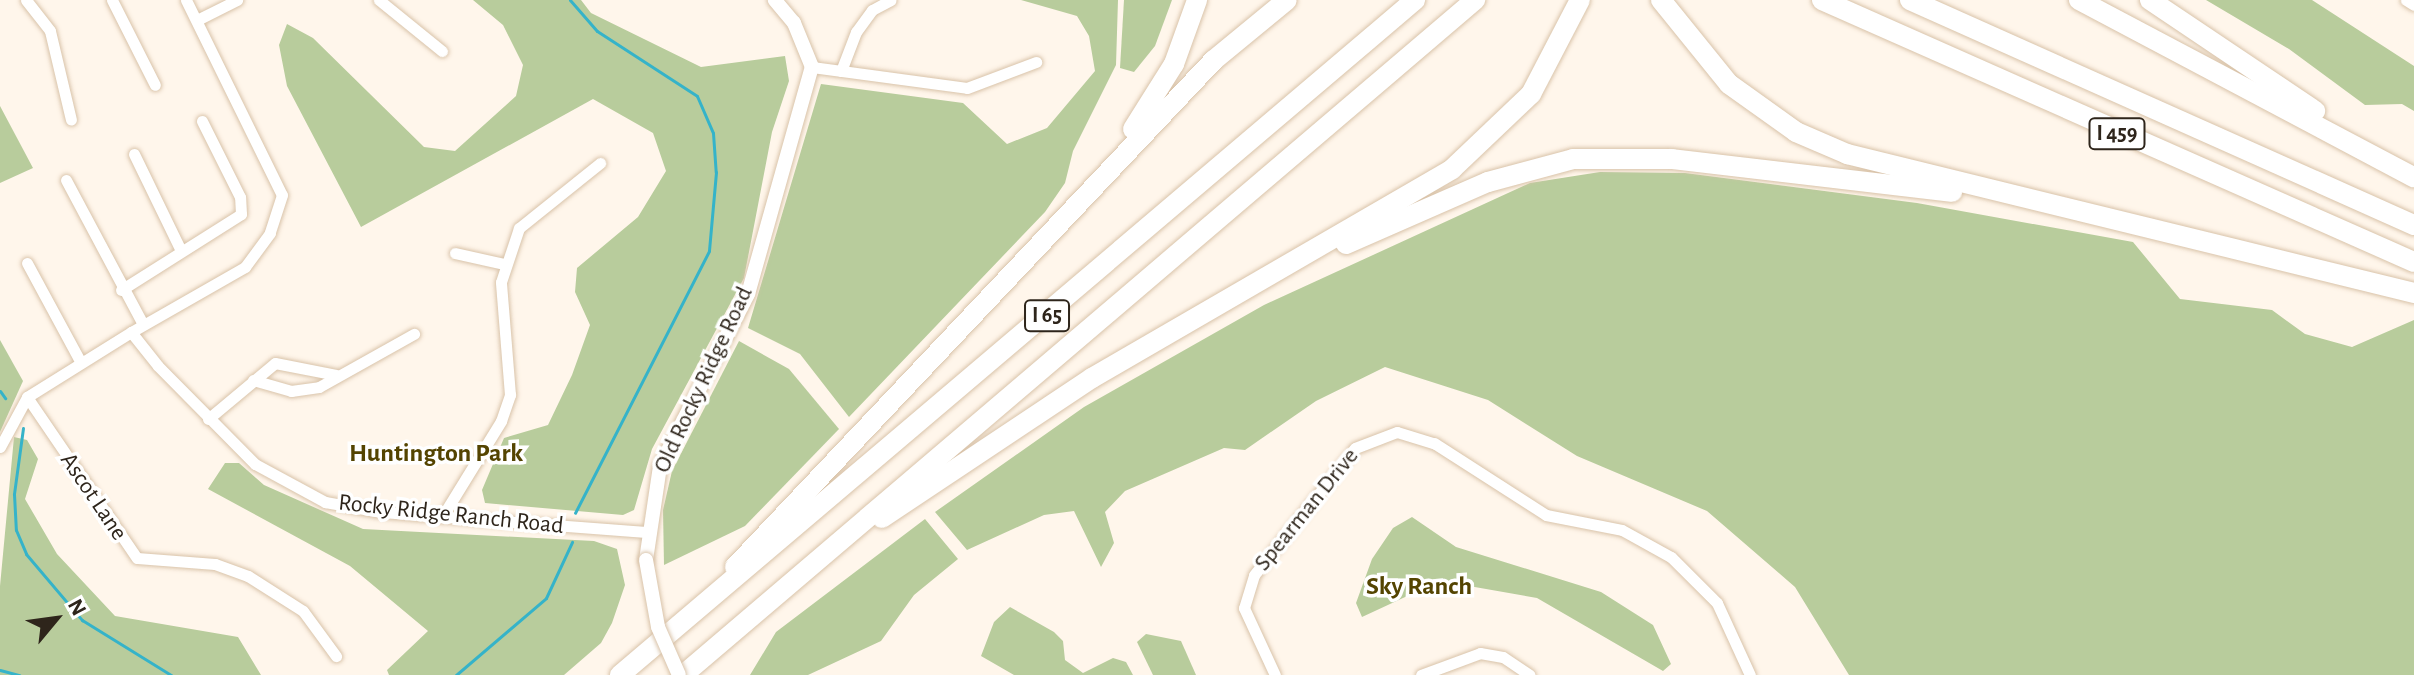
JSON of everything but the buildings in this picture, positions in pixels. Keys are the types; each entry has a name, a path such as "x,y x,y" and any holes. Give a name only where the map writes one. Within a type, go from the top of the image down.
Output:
{"highway":[{"path":"1077,201 1160,90 1197,0"},
{"path":"690,616 1077,201 1214,60 1287,0"},
{"name":"I 65","path":"681,675 1475,0"},
{"name":"I 459","path":"1822,0 2414,262"},
{"name":"I 459","path":"1910,0 2414,225"},
{"path":"2079,0 2414,174"},
{"path":"2150,0 2414,174"},
{"path":"803,572 1092,378 1290,265 1478,150 1537,85 1579,3"},
{"name":"I 65","path":"620,675 1408,6"},
{"path":"1666,8 1729,84 1796,132 1847,154 2414,293"},
{"path":"1290,265 1488,182 1573,159 1672,159 2036,202"}],"street":[{"path":"26,0 50,31 71,120"},
{"path":"112,0 155,85"},
{"path":"0,447 27,397 79,359 245,267 270,233 282,195 186,0"},
{"path":"197,20 237,0"},
{"path":"379,0 442,51"},
{"path":"775,0 794,23 812,67 967,88 1036,62"},
{"path":"841,71 856,32 872,10 891,0"},
{"path":"2406,0 2414,5"},
{"name":"Old Rocky Ridge Road","path":"681,675 658,627 646,560 647,532 660,466 748,294 812,67"},
{"path":"121,290 241,214 240,197 202,121"},
{"path":"134,154 181,251"},
{"path":"442,517 501,421 510,395 504,264 531,212 600,163"},
{"path":"66,180 121,290 143,324"},
{"path":"455,253 504,264"},
{"path":"27,263 79,359"},
{"name":"Rocky Ridge Ranch Road","path":"131,332 208,419 255,464 302,493 345,507 647,532"},
{"path":"253,380 306,390 414,334"},
{"path":"208,419 253,380 281,361 336,375"},
{"name":"Ascot Lane","path":"27,397 137,558 215,564 248,576 303,611 336,656"},
{"name":"Spearman Drive","path":"1275,675 1244,608 1254,575 1355,448 1397,432 1434,443 1546,515 1622,530 1671,557 1717,603 1750,675"},
{"path":"1421,675 1480,653 1503,657 1530,675"}],"green space":[{"path":"473,0 581,0 591,13 701,67 785,56 789,81 772,132 744,278 652,449 634,510 623,515 485,503 482,490 504,438 548,425 572,375 590,325 575,292 577,268 638,217 666,171 653,133 593,99 361,227 287,86 279,45 287,24 313,38 424,147 455,151 516,96 523,65 503,25"},
{"path":"1021,0 1118,0 1116,65 1073,151 1065,183 1045,212 849,417 800,354 748,328 821,84 963,103 1007,144 1047,128 1095,71 1089,36 1077,16"},
{"path":"1124,0 1172,0 1155,46 1134,72 1120,68"},
{"path":"2206,0 2312,0 2414,66 2414,111 2402,104 2365,105 2289,49"},
{"path":"0,106 33,168 0,183"},
{"path":"1600,172 1685,173 1917,203 2133,242 2180,299 2272,310 2305,334 2352,347 2414,320 2414,675 1849,675 1795,587 1707,511 1577,456 1488,400 1385,367 1316,401 1245,450 1224,448 1125,491 1105,512 1114,543 1101,567 1074,511 1044,515 967,550 935,512 1084,407 1264,305 1530,183"},
{"path":"0,340 23,381 0,432"},
{"path":"739,341 789,369 839,429 745,526 664,565 663,510 672,471"},
{"path":"14,437 27,440 38,459 25,499 57,554 115,616 238,637 261,675 0,675 0,586"},
{"path":"225,463 239,463 264,485 363,529 594,541 617,549 625,585 612,623 601,643 564,675 389,675 387,670 428,631 350,566 208,489"},
{"path":"1412,517 1456,547 1601,592 1653,625 1671,664 1663,671 1537,598 1469,586 1431,585 1362,617 1356,603 1372,559 1393,528"},
{"path":"925,519 958,559 914,595 881,641 808,675 750,675 776,632"},
{"path":"1010,607 1054,632 1063,641 1065,660 1083,673 1113,658 1126,662 1133,675 1014,675 981,656 994,622"},
{"path":"1146,634 1181,641 1196,675 1153,675 1137,642"}],"waterway":[{"path":"570,0 597,31 697,96 713,133 716,172 709,251 575,513"},
{"path":"0,391 5,398"},
{"path":"23,428 14,494 16,530 26,554 82,620 171,675"},
{"path":"456,675 546,598 572,542"},
{"path":"0,670 19,675"}],"district":[{"name":"Huntington Park","path":"436,454"},
{"name":"Sky Ranch","path":"1419,587"}]}
